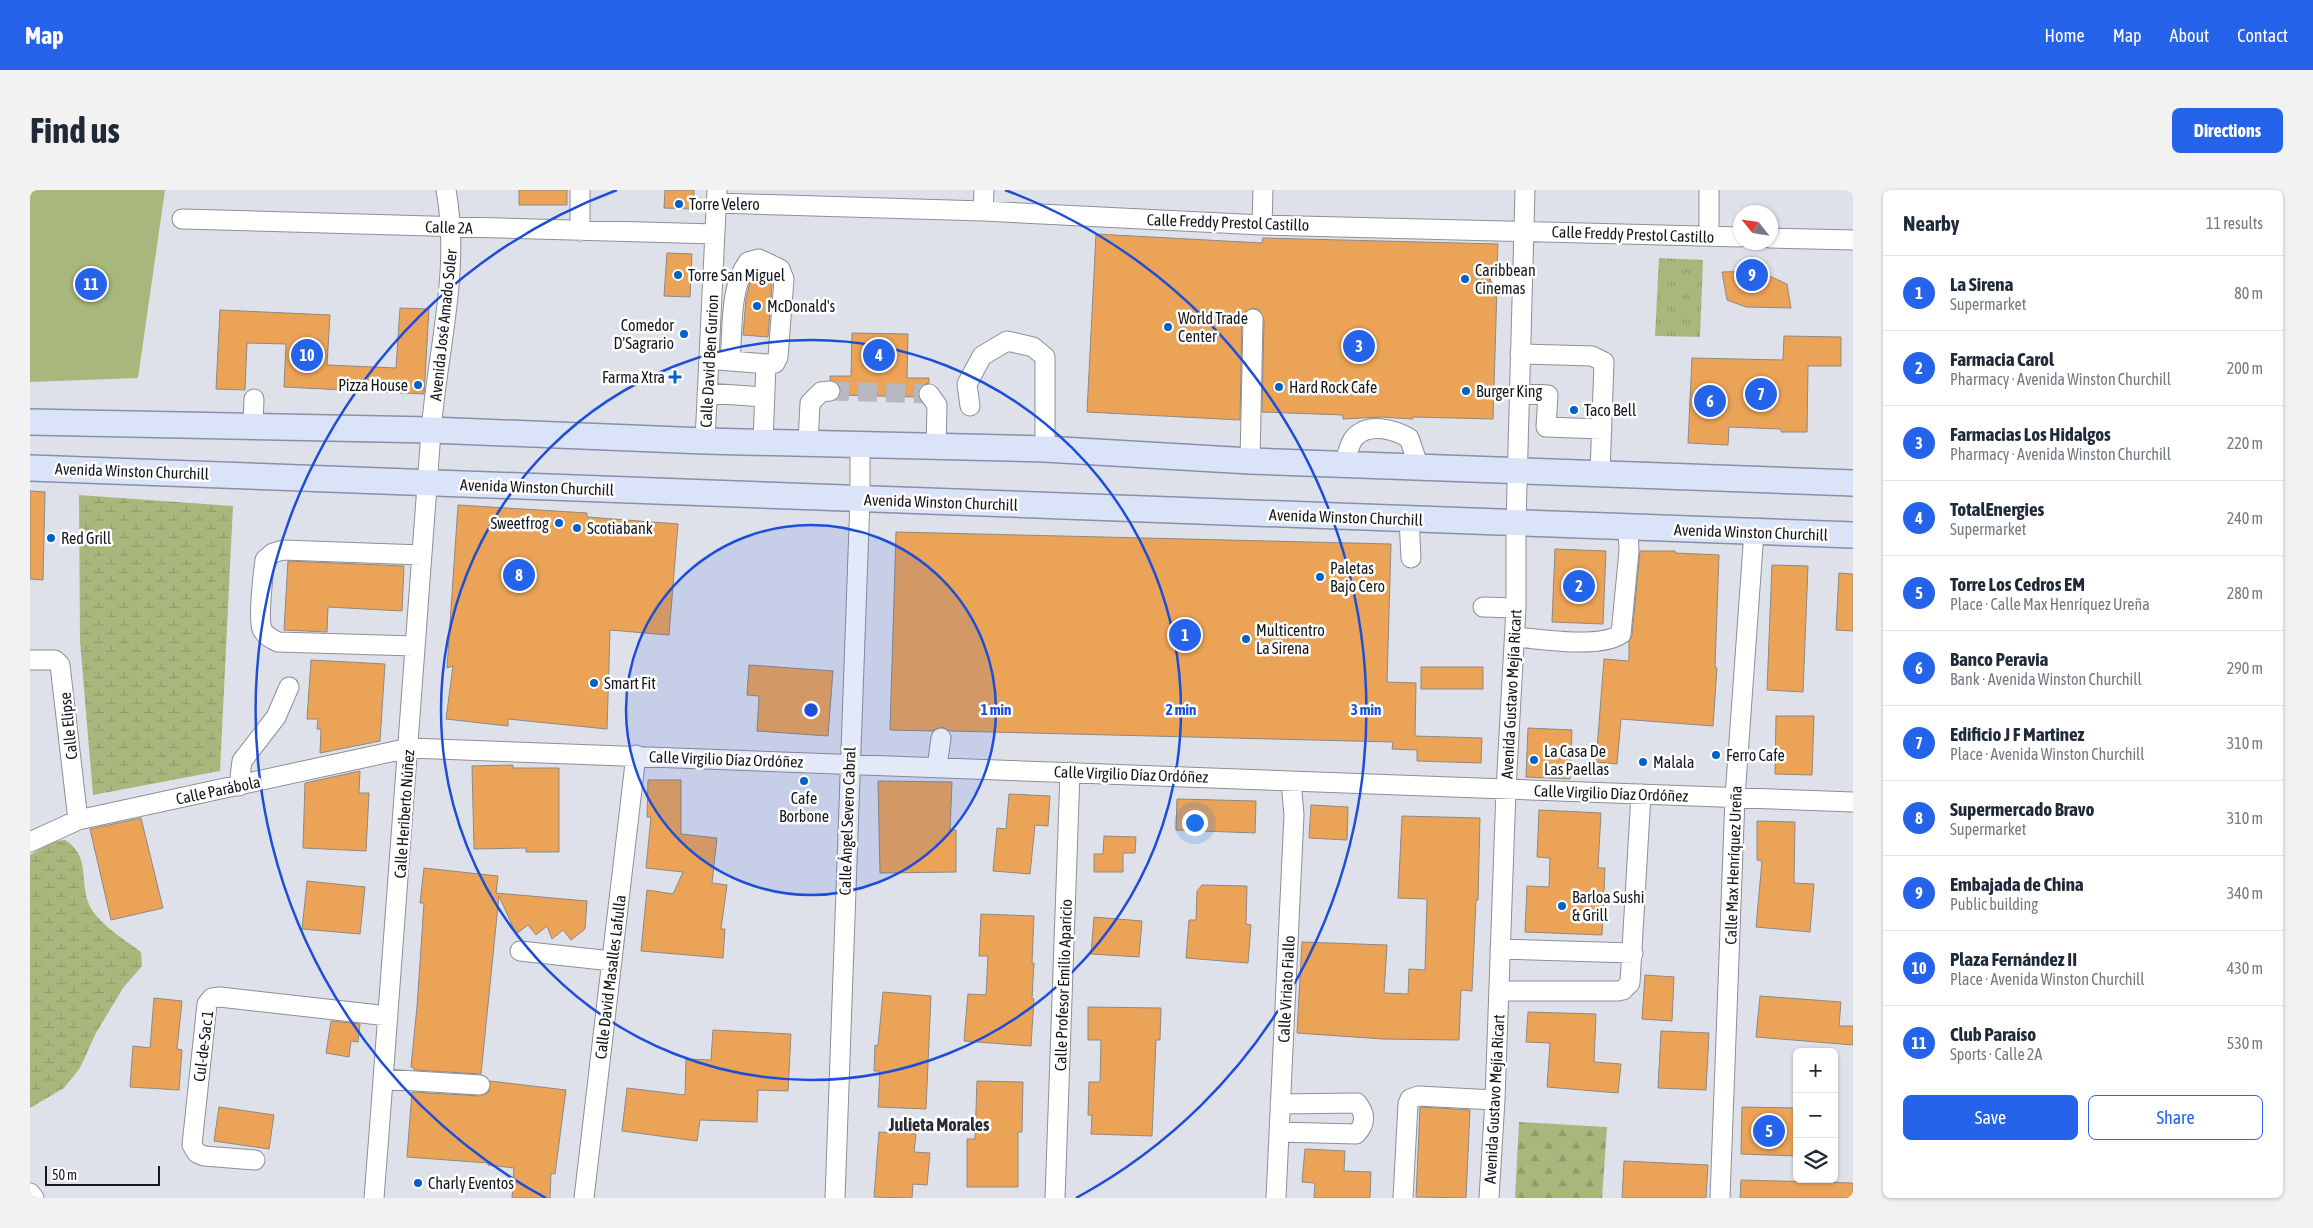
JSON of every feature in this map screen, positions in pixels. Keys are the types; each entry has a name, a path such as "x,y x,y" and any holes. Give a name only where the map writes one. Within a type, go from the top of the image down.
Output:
{"main road":[{"path":"30,422 432,430 705,441 860,444 936,448 1045,449 1250,461 1853,483"},
{"name":"Avenida Winston Churchill","path":"30,468 1853,535"}],"street":[{"name":"Avenida José Amado Soler","path":"432,430 451,264 451,227 446,190"},
{"path":"580,190 580,231"},
{"path":"983,211 984,190"},
{"path":"1262,190 1262,225"},
{"name":"Avenida Gustavo Mejía Ricart","path":"1490,1198 1506,789 1515,637 1516,523 1525,190"},
{"path":"1708,236 1709,190"},
{"name":"Calle Freddy Prestol Castillo","path":"716,197 1262,225 1733,237"},
{"name":"Calle David Ben Gurion","path":"705,441 716,197"},
{"name":"Calle 2A","path":"182,219 715,234"},
{"path":"1778,238 1853,240"},
{"path":"709,359 730,361 766,364 775,363 778,358 784,279 780,269 759,259 748,262 740,276 735,302 730,361"},
{"path":"1500,278 1522,279"},
{"path":"1250,461 1252,319"},
{"path":"970,406 967,384 982,356 1006,341 1033,346 1045,357 1045,449"},
{"path":"1520,354 1592,356 1604,362 1600,473"},
{"path":"763,442 766,364"},
{"path":"808,443 810,403 821,392 830,391"},
{"path":"707,393 765,397"},
{"path":"1519,393 1548,394 1546,427 1602,429"},
{"path":"929,394 937,405 936,448"},
{"path":"253,426 254,399"},
{"path":"1344,464 1353,439 1364,431 1380,428 1396,431 1409,438 1419,467"},
{"name":"Calle Heriberto Núñez","path":"374,1198 409,748 414,646 432,430"},
{"name":"Calle Ángel Severo Cabral","path":"835,1198 849,763 860,498 860,444"},
{"path":"1408,519 1411,558"},
{"path":"1515,637 1597,643 1613,639 1621,634 1629,551 1628,527"},
{"name":"Calle Max Henríquez Ureña","path":"1720,1198 1735,798 1754,532"},
{"path":"414,646 278,642 269,638 262,629 261,594 265,560 273,553 282,550 422,555"},
{"path":"1483,607 1516,608"},
{"name":"Calle Elipse","path":"30,660 55,660 60,665 78,820"},
{"path":"239,786 242,761 276,717 289,687"},
{"path":"937,767 941,738"},
{"name":"Calle Virgilio Díaz Ordóñez","path":"409,748 1853,802"},
{"name":"Calle Parábola","path":"30,842 78,820 409,748"},
{"name":"Calle David Masalles Lafulla","path":"584,1198 636,755"},
{"name":"Calle Profesor Emilio Aparicio","path":"1055,1198 1070,772"},
{"name":"Calle Viriato Fiallo","path":"1276,1198 1294,815 1292,780"},
{"path":"1499,991 1623,990 1630,983 1632,978 1641,794"},
{"path":"1500,949 1633,953"},
{"path":"520,951 612,961"},
{"name":"Cul-de-Sac 1","path":"255,1160 204,1156 197,1152 192,1145 206,1004 212,998 220,997 388,1016"},
{"path":"383,1079 480,1085"},
{"path":"1403,1198 1408,1104 1410,1099 1418,1096 1495,1100"},
{"path":"1279,1132 1356,1134 1363,1125 1364,1119 1357,1103 1280,1104"},
{"path":"30,1193 34,1198"}],"green space":[{"path":"30,190 165,190 138,378 30,382"},
{"path":"1659,258 1703,260 1700,337 1655,336"},
{"path":"79,495 233,506 220,771 93,795 80,641"},
{"path":"65,840 78,853 83,868 88,902 92,910 111,930 141,952 142,966 123,988 96,1033 80,1068 64,1088 30,1108 30,855 51,842"},
{"path":"1519,1122 1607,1127 1602,1198 1515,1198"}],"building":[{"path":"519,190 567,190 567,205 519,205"},
{"name":"Torre Velero","path":"665,190 694,190 694,209 664,208"},
{"path":"1096,234 1262,243 1263,238 1498,244 1497,266 1491,270 1489,276 1490,282 1497,287 1493,419 1381,417 1343,419 1343,415 1262,412 1264,319 1259,310 1253,308 1244,313 1242,319 1240,420 1087,412"},
{"name":"Torre San Miguel","path":"667,253 692,254 690,297 664,296"},
{"path":"1758,271 1787,284 1791,308 1746,307 1727,300 1722,272"},
{"name":"McDonald's","path":"750,282 772,284 768,337 743,335 746,299"},
{"path":"400,308 429,309 424,394 284,387 286,344 247,343 245,390 216,389 220,310 330,315 327,365 396,368"},
{"path":"852,333 908,334 907,378 929,378 929,383 919,389 919,397 840,395 839,385 830,380 830,376 851,376"},
{"path":"1784,336 1841,337 1841,366 1808,366 1807,432 1781,432 1781,429 1729,427 1728,445 1688,443 1692,358 1783,360"},
{"path":"30,491 45,492 43,580 30,579"},
{"path":"458,505 587,513 587,517 678,524 669,635 610,630 607,729 508,719 508,726 446,719 453,666 447,668"},
{"path":"896,532 1391,544 1387,682 1416,683 1415,736 1482,738 1481,763 1417,761 1417,750 1392,749 1393,742 950,731 942,727 932,731 890,730"},
{"path":"1555,549 1606,551 1603,624 1552,622"},
{"path":"1640,551 1675,551 1675,553 1719,555 1715,667 1717,668 1713,726 1621,719 1617,764 1596,762 1604,659 1629,661 1629,641 1632,635"},
{"path":"288,561 404,566 402,611 328,607 327,632 284,630"},
{"path":"1772,565 1808,566 1803,692 1767,690"},
{"path":"1839,573 1853,574 1853,631 1836,630"},
{"path":"311,660 385,664 380,741 320,753 321,729 317,729 318,719 307,719"},
{"path":"749,665 833,671 828,736 757,731 759,696 747,695"},
{"path":"1421,667 1483,667 1483,689 1421,689"},
{"path":"1776,716 1814,716 1812,775 1775,774"},
{"path":"1528,728 1572,730 1570,779 1526,777"},
{"path":"513,765 513,768 559,768 559,852 526,852 526,848 474,849 472,766"},
{"path":"360,771 359,793 369,793 366,851 303,848 305,783"},
{"path":"648,780 681,780 681,834 717,838 712,883 727,885 721,929 725,929 723,958 641,951 647,890 673,894 683,872 646,868 651,817 647,817"},
{"path":"878,781 952,782 950,830 956,830 956,872 880,873"},
{"path":"1009,794 1050,796 1048,826 1035,825 1030,874 993,871 997,828 1006,829"},
{"path":"1177,799 1256,801 1255,833 1176,830"},
{"path":"1311,805 1348,807 1347,840 1309,838"},
{"path":"1539,810 1601,813 1598,868 1605,868 1602,935 1525,932 1527,886 1549,887 1550,858 1537,857"},
{"path":"1402,816 1480,818 1478,900 1476,900 1472,991 1461,990 1459,1040 1383,1039 1297,1033 1302,942 1387,945 1384,993 1408,994 1409,969 1425,970 1427,899 1398,898"},
{"path":"141,818 163,908 111,920 90,829"},
{"path":"1757,821 1795,822 1794,883 1814,884 1810,932 1756,927 1762,861 1757,860"},
{"path":"1104,836 1136,837 1135,853 1123,853 1123,872 1094,872 1094,854 1103,854"},
{"path":"424,868 498,876 496,893 587,901 585,929 571,940 563,930 552,939 547,926 536,935 528,925 516,934 499,896 481,1074 414,1070 411,1067 424,903 420,903"},
{"path":"307,881 365,887 360,934 302,929"},
{"path":"1202,885 1247,886 1246,924 1251,925 1248,963 1186,958 1189,920 1196,920 1197,891"},
{"path":"981,914 1034,916 1032,998 1034,999 1031,1046 964,1041 968,994 986,995 988,956 979,956"},
{"path":"1094,917 1142,921 1139,957 1091,954"},
{"path":"1645,975 1674,977 1672,1021 1642,1019"},
{"path":"883,992 931,996 926,1109 878,1107 880,1071 874,1071 875,1045 878,1046"},
{"path":"1760,996 1841,1002 1839,1026 1853,1026 1853,1045 1756,1037"},
{"path":"154,998 182,1001 177,1049 182,1050 179,1090 130,1087 133,1046 150,1048"},
{"path":"1088,1007 1161,1008 1160,1040 1156,1040 1152,1136 1091,1134 1092,1115 1088,1115 1089,1082 1100,1082 1101,1040 1088,1040"},
{"path":"1528,1012 1596,1014 1594,1062 1621,1064 1618,1093 1547,1087 1550,1043 1526,1042"},
{"path":"331,1021 360,1024 358,1042 351,1041 349,1057 326,1053"},
{"path":"713,1030 791,1034 788,1091 758,1090 757,1122 700,1120 697,1141 622,1131 627,1088 685,1095 686,1059 711,1060"},
{"path":"1661,1031 1709,1033 1706,1090 1658,1088"},
{"path":"490,1081 566,1090 555,1174 551,1173 550,1198 512,1198 514,1168 488,1165 488,1163 407,1157 412,1092 480,1096 489,1092"},
{"path":"977,1081 1023,1082 1022,1132 1018,1132 1018,1187 967,1187 967,1139 975,1139"},
{"path":"219,1107 274,1115 269,1149 214,1141"},
{"path":"1420,1107 1470,1110 1466,1198 1416,1197"},
{"path":"1742,1107 1793,1108 1793,1156 1741,1154"},
{"path":"879,1132 916,1134 914,1152 930,1153 927,1185 913,1184 912,1198 874,1197"},
{"path":"1305,1149 1345,1151 1344,1171 1371,1172 1370,1198 1314,1198 1315,1183 1302,1182"},
{"path":"1624,1161 1708,1165 1706,1198 1622,1198"},
{"path":"1741,1180 1793,1181 1793,1183 1853,1183 1853,1198 1740,1198"}],"tunnel":[{"path":"830,391 929,394"}],"place":[{"name":"Torre Velero","path":"679,204"},
{"name":"Torre San Miguel","path":"678,275"},
{"name":"Embajada de China","path":"1752,275"},
{"name":"Caribbean Cinemas","path":"1465,279"},
{"name":"Club Paraíso","path":"91,284"},
{"name":"McDonald's","path":"757,306"},
{"name":"World Trade Center","path":"1168,327"},
{"name":"Comedor D'Sagrario","path":"684,334"},
{"name":"Farmacias Los Hidalgos","path":"1359,346"},
{"name":"Plaza Fernández II","path":"307,355"},
{"name":"TotalEnergies","path":"879,355"},
{"name":"Farma Xtra","path":"675,377"},
{"name":"Pizza House","path":"418,385"},
{"name":"Hard Rock Cafe","path":"1279,387"},
{"name":"Burger King","path":"1466,391"},
{"name":"Edificio J F Martinez","path":"1761,394"},
{"name":"Banco Peravia","path":"1710,401"},
{"name":"Taco Bell","path":"1574,410"},
{"name":"Sweetfrog","path":"559,523"},
{"name":"Scotiabank","path":"577,528"},
{"name":"Red Grill","path":"51,538"},
{"name":"Supermercado Bravo","path":"519,575"},
{"name":"Paletas Bajo Cero","path":"1320,577"},
{"name":"Farmacia Carol","path":"1579,586"},
{"name":"La Sirena","path":"1185,635"},
{"name":"Multicentro La Sirena","path":"1246,639"},
{"name":"Smart Fit","path":"594,683"},
{"name":"Ferro Cafe","path":"1716,755"},
{"name":"La Casa De Las Paellas","path":"1534,760"},
{"name":"Malala","path":"1643,762"},
{"name":"Cafe Borbone","path":"804,781"},
{"name":"Barloa Sushi & Grill","path":"1562,906"},
{"name":"Torre Los Cedros EM","path":"1769,1131"},
{"name":"Charly Eventos","path":"418,1183"}],"district":[{"name":"Julieta Morales","path":"939,1124"}]}
